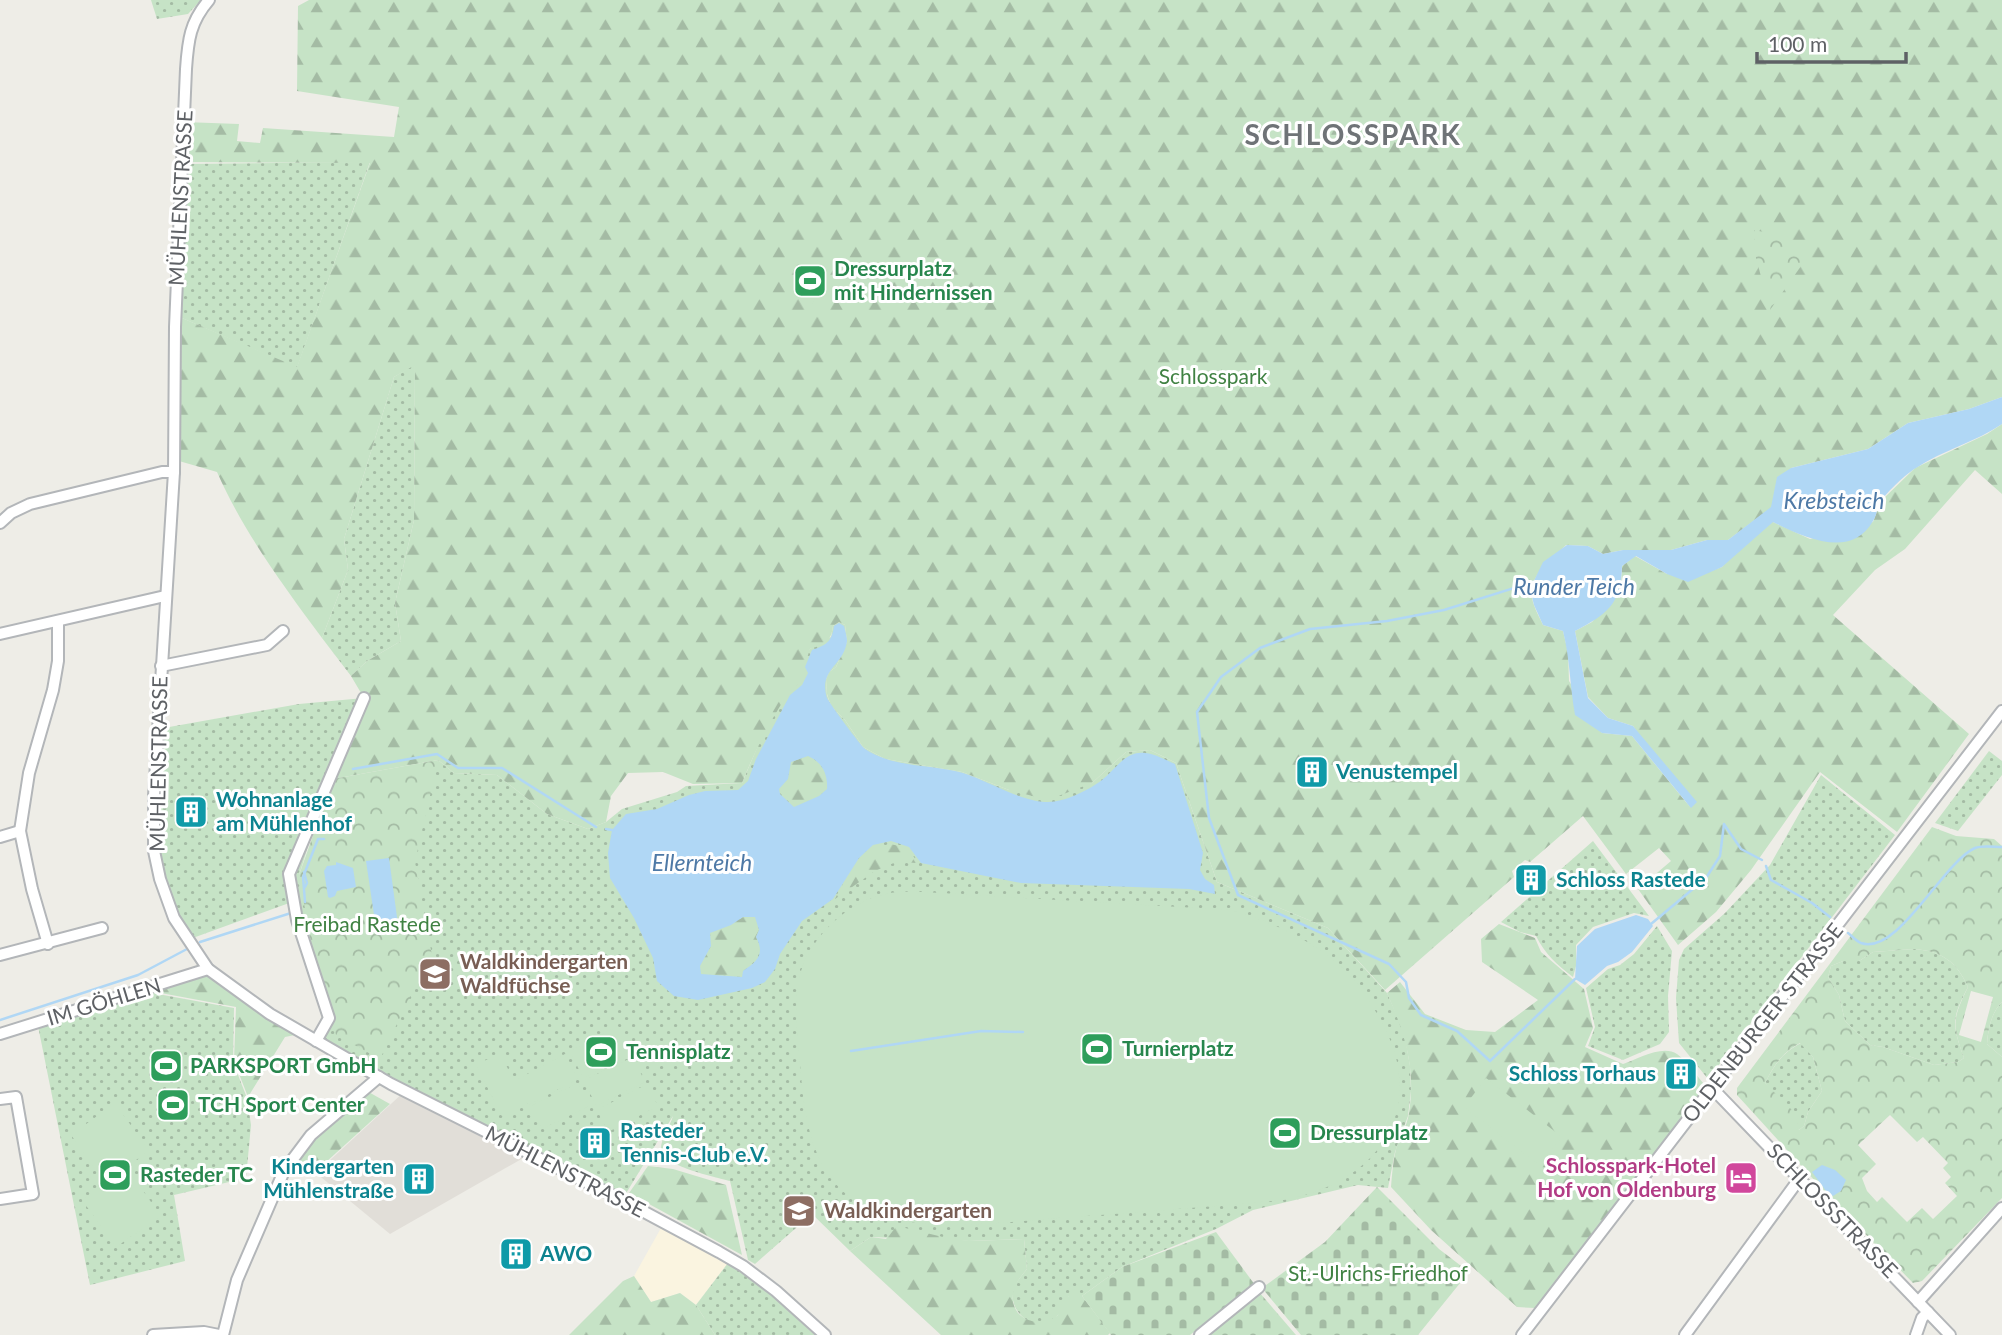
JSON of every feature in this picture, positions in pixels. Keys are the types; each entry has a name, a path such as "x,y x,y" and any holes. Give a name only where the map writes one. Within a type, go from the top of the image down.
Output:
{"street":[{"name":"MÜHLENSTRASSE","path":"209,0 194,20 188,44 175,327 174,472 154,796 154,850 160,879 174,918 208,969 244,998 379,1077 719,1252 743,1266 825,1335"},
{"path":"0,523 11,513 30,504 162,472 174,472"},
{"path":"0,634 165,596"},
{"path":"48,944 32,889 20,831 29,773 53,690 58,661 58,621"},
{"path":"161,666 267,645 283,631"},
{"path":"316,1041 329,1018 297,920 289,874 365,698"},
{"name":"OLDENBURGER STRASSE","path":"1522,1335 2002,710"},
{"path":"0,836 20,831"},
{"path":"0,956 102,928"},
{"name":"IM GÖHLEN","path":"0,1034 208,969"},
{"path":"153,1335 204,1332 221,1335 237,1280 284,1171 311,1135 379,1077"},
{"name":"SCHLOSSSTRASSE","path":"1713,1089 1950,1335"},
{"path":"0,1099 16,1097 33,1194 0,1199"},
{"path":"1685,1335 1800,1178"},
{"path":"1918,1302 2002,1208"},
{"path":"1200,1335 1259,1287"},
{"path":"1916,1335 1928,1312"}],"shaded area":[{"path":"405,1091 532,1153 390,1234 316,1173"},
{"path":"661,1228 728,1263 696,1305 680,1293 651,1302 634,1276"}],"green space":[{"path":"151,0 201,0 188,14 157,19"},
{"name":"Schlosspark","path":"309,0 2002,0 2002,397 1969,409 1908,423 1868,449 1791,468 1773,522 1810,539 1873,522 1881,501 1915,468 1987,434 2002,424 2002,494 1975,470 1905,549 1875,570 1833,615 1969,734 1897,832 1820,772 1751,870 1716,912 1678,945 1638,889 1671,861 1659,848 1626,874 1583,816 1530,862 1525,860 1512,871 1514,877 1385,990 1328,928 1217,882 1176,763 1150,750 1126,752 1092,783 1048,800 1009,790 962,772 885,759 863,747 845,720 831,706 827,694 826,679 829,672 836,667 847,642 845,625 839,622 833,626 831,636 826,642 810,649 804,667 806,673 779,708 742,783 693,784 663,772 628,773 611,796 606,822 588,829 547,814 497,775 454,773 438,760 333,779 364,698 351,676 367,661 401,641 395,603 414,520 415,365 394,377 344,539 348,570 322,638 252,537 217,472 179,461 175,315 297,367 370,163 184,162 184,122 239,124 237,141 260,143 263,128 394,137 399,107 297,91 298,6","holes":["1771,508 1722,567 1708,572 1667,574 1635,556 1622,566 1621,590 1592,622 1575,631 1588,697 1608,718 1633,726 1690,807 1632,736 1602,733 1569,681 1568,652 1563,631 1543,625 1534,605 1532,587 1540,571 1566,545 1588,546 1603,554 1623,550 1671,550 1707,540 1728,540"]},
{"path":"370,162 297,368 175,315 183,164"},
{"path":"1754,230 1791,243 1806,259 1770,310 1755,254"},
{"name":"Dressurplatz mit Hindernissen","path":"824,258 833,262 811,307 795,292 796,270"},
{"path":"415,364 414,520 395,603 401,641 367,661 351,676 322,638 348,570 344,539 394,377"},
{"path":"839,622 845,625 847,642 836,667 829,672 826,679 827,695 831,706 845,720 863,747 885,759 962,772 1009,790 1092,783 1126,752 1150,750 1176,763 1217,882 1328,928 1387,993 1404,1031 1411,1091 1408,1116 1395,1152 1388,1188 1358,1185 1253,1210 1216,1229 1122,1267 1082,1296 1069,1296 1056,1318 1041,1324 1027,1320 1016,1309 1014,1302 1014,1287 1027,1269 1024,1239 969,1241 871,1237 850,1251 812,1214 755,1264 748,1260 730,1181 690,1170 669,1160 663,1154 661,1144 673,1116 622,1200 319,1041 331,1019 292,902 190,939 180,929 154,851 158,729 299,704 364,698 330,778 299,875 391,850 438,760 454,773 497,775 547,814 588,829 606,822 622,809 677,792 686,786 742,783 780,694 810,649 831,637 833,626"},
{"path":"1989,751 2002,761 2002,775 1958,831 1935,823"},
{"path":"808,756 823,769 827,789 819,796 794,807 779,792 788,779 791,762"},
{"name":"Freibad Rastede","path":"438,760 415,862 433,961 412,993 380,1059 336,1035 311,943 299,875 333,779"},
{"path":"1821,775 1895,835 1708,1079 1679,1043 1676,998 1679,960 1684,949 1725,913 1770,865"},
{"path":"1932,827 1956,836 1994,839 2002,846 2002,1002 1991,1022 1987,1044 2002,1057 2002,1198 1922,1281 1913,1283 1836,1204 1737,1095 1737,1088","holes":["1924,950 1947,959 1959,971 1968,987 1955,1022 1964,1058 1958,1062 1934,1065 1870,1045 1845,1021 1839,995 1828,977 1831,966 1843,961 1859,961 1873,952","1971,991 1993,997 1981,1042 1959,1035","1800,1043 1813,1057 1822,1091 1808,1112 1804,1126 1799,1130 1796,1114 1765,1083 1788,1051","1890,1115 1917,1142 1923,1137 1948,1163 1943,1168 1951,1177 1945,1183 1957,1196 1933,1219 1922,1208 1907,1222 1882,1197 1877,1202 1867,1191 1862,1178 1876,1164 1858,1145"]},
{"path":"1593,841 1649,916 1634,913 1593,927 1576,945 1573,977 1552,959 1536,936 1520,932 1501,922"},
{"path":"890,844 908,848 918,863 896,862 875,871 835,899 850,872 863,857"},
{"name":"Turnierplatz","path":"900,892 1231,910 1291,933 1319,949 1349,974 1373,1006 1392,1045 1399,1077 1398,1106 1388,1133 1372,1156 1348,1176 1319,1190 1284,1200 966,1225 918,1223 878,1214 856,1202 839,1187 817,1152 805,1110 802,1087 796,1021 797,990 803,964 810,950 843,914 871,898"},
{"path":"743,917 755,917 759,930 756,937 759,952 752,964 743,971 742,977 700,974 700,966 711,946 710,933"},
{"path":"1499,924 1535,938 1541,952 1584,989 1593,1028 1585,1047 1623,1064 1650,1053 1671,1051 1684,1060 1704,1084 1696,1099 1535,1308 1517,1307 1431,1230 1391,1187 1396,1149 1409,1113 1411,1081 1404,1037 1387,993 1400,982 1425,1014 1466,1030 1495,1032 1538,1000 1482,962 1481,939"},
{"path":"1657,926 1672,951 1668,996 1669,1032 1660,1044 1623,1060 1588,1046 1595,1027 1586,988 1608,969 1620,965 1634,954"},
{"path":"1914,949 1933,952 1947,959 1959,971 1968,987 1955,1022 1964,1058 1958,1062 1934,1065 1870,1045 1845,1021 1839,995 1828,977 1831,966 1843,961 1859,961 1873,952"},
{"path":"208,972 300,1034 285,1037 248,1097 234,1061 236,1007 150,991"},
{"path":"147,992 234,1008 233,1062 247,1098 251,1125 246,1178 174,1195 185,1261 90,1285 38,1026"},
{"path":"2002,1002 2002,1057 1987,1044 1991,1021"},
{"name":"Tennisplatz","path":"618,1026 632,1054 583,1078 570,1051"},
{"path":"1801,1043 1813,1057 1822,1091 1808,1112 1804,1126 1799,1130 1765,1083 1779,1060"},
{"path":"500,1053 514,1081 565,1054 578,1079 528,1105 525,1100 526,1104 502,1116 476,1065"},
{"name":"Tennisplatz","path":"633,1057 645,1082 596,1106 584,1080"},
{"name":"Dressurplatz","path":"1486,1078 1562,1137 1539,1165 1464,1107"},
{"name":"Tennisplatz","path":"578,1083 589,1106 542,1129 531,1106"},
{"name":"Tennisplatz","path":"647,1084 658,1106 608,1132 597,1110"},
{"path":"365,1090 390,1104 314,1173 293,1157"},
{"name":"Rasteder TC","path":"115,1103 149,1151 126,1167 161,1216 116,1247 82,1200 105,1183 71,1135"},
{"path":"648,1166 673,1169 726,1185 742,1255 629,1193"},
{"name":"St.-Ulrichs-Friedhof","path":"1377,1187 1439,1249 1469,1272 1418,1335 1301,1335 1262,1288 1325,1242"},
{"path":"897,1226 969,1241 1024,1239 1027,1269 1016,1285 1013,1297 1018,1313 1032,1321 1049,1320 1058,1315 1060,1302 1069,1296 1082,1296 1110,1333 941,1335 850,1251 871,1237 886,1239"},
{"path":"1216,1232 1255,1285 1190,1335 1111,1335 1082,1296 1122,1267"},
{"path":"728,1263 771,1295 815,1335 715,1335 696,1305"},
{"path":"634,1276 651,1302 680,1293 696,1305 715,1335 569,1335 623,1281"},
{"name":"St.-Ulrichs-Friedhof","path":"1259,1292 1296,1335 1203,1335"}],"water":[{"path":"2002,397 2002,424 1926,462 1908,474 1881,501 1874,519 1864,533 1852,540 1826,542 1812,539 1773,522 1722,567 1688,582 1667,574 1636,556 1622,566 1619,590 1610,607 1575,631 1588,698 1608,718 1633,726 1697,802 1691,808 1632,736 1602,733 1575,715 1563,631 1543,625 1530,589 1543,562 1567,545 1588,546 1603,554 1623,550 1671,550 1707,540 1728,540 1771,507 1777,477 1791,468 1868,449 1908,423 1969,409"},
{"name":"Ellernteich","path":"839,623 844,626 847,641 826,680 827,698 862,746 876,755 900,763 963,773 1027,799 1048,802 1069,798 1090,788 1121,762 1138,753 1160,757 1175,764 1203,853 1200,870 1205,879 1214,885 1215,894 1189,889 1021,883 921,863 909,847 891,841 873,845 859,858 833,899 802,921 765,982 752,988 698,1000 674,996 657,981 653,958 634,918 610,878 608,853 612,830 626,814 657,809 705,791 738,790 748,781 756,759 790,695 802,685 808,673 805,667 812,650 828,642 834,626","holes":["808,756 823,769 827,789 819,796 794,807 780,794 779,789 788,779 791,762","743,917 755,917 759,930 756,937 760,953 756,960 743,971 742,977 701,974 700,966 711,946 710,933"]},
{"path":"389,858 399,932 377,935 366,861"},
{"path":"336,862 353,868 356,887 337,891 335,896 330,898 324,871 327,866 336,865"},
{"path":"1636,915 1648,919 1653,926 1632,952 1607,966 1585,985 1575,979 1577,946 1595,929"},
{"path":"1822,1165 1835,1170 1846,1180 1841,1191 1833,1196 1812,1172"}],"waterway":[{"name":"Runder Teich","path":"1533,582 1444,610 1387,621 1310,629 1260,648 1221,677 1197,712 1209,818 1238,895 1389,964 1406,982 1409,998 1421,1015 1457,1031 1490,1061 1575,979"},
{"path":"353,769 437,754 458,768 502,768 596,827"},
{"path":"1651,924 1706,878 1720,856 1724,824 1741,849 1762,860"},
{"path":"606,829 612,830"},
{"path":"305,902 303,877 318,839 324,839"},
{"path":"1848,933 1861,943 1875,943 1890,936 1962,857 1978,847 2002,847"},
{"path":"1766,866 1771,880 1812,903 1830,917"},
{"path":"304,872 307,883 305,887"},
{"path":"200,942 291,913"},
{"path":"0,1020 138,975 187,949"},
{"path":"851,1051 981,1031 1023,1032"}],"place":[{"name":"Dressurplatz mit Hindernissen","path":"810,281"},
{"name":"Venustempel","path":"1312,772"},
{"name":"Wohnanlage am Mühlenhof","path":"191,812"},
{"name":"Schloss Rastede","path":"1531,880"},
{"name":"Waldkindergarten Waldfüchse","path":"435,974"},
{"name":"Turnierplatz","path":"1097,1049"},
{"name":"Tennisplatz","path":"601,1052"},
{"name":"PARKSPORT GmbH","path":"166,1066"},
{"name":"Schloss Torhaus","path":"1681,1074"},
{"name":"TCH Sport Center","path":"173,1105"},
{"name":"Dressurplatz","path":"1285,1133"},
{"name":"Rasteder Tennis-Club e.V.","path":"595,1143"},
{"name":"Rasteder TC","path":"115,1175"},
{"name":"Schlosspark-Hotel Hof von Oldenburg","path":"1741,1178"},
{"name":"Kindergarten Mühlenstraße","path":"419,1179"},
{"name":"Waldkindergarten","path":"799,1211"},
{"name":"AWO","path":"516,1254"}],"district":[{"name":"SCHLOSSPARK","path":"1353,135"}],"water label":[{"name":"Krebsteich","path":"1834,501"}]}
